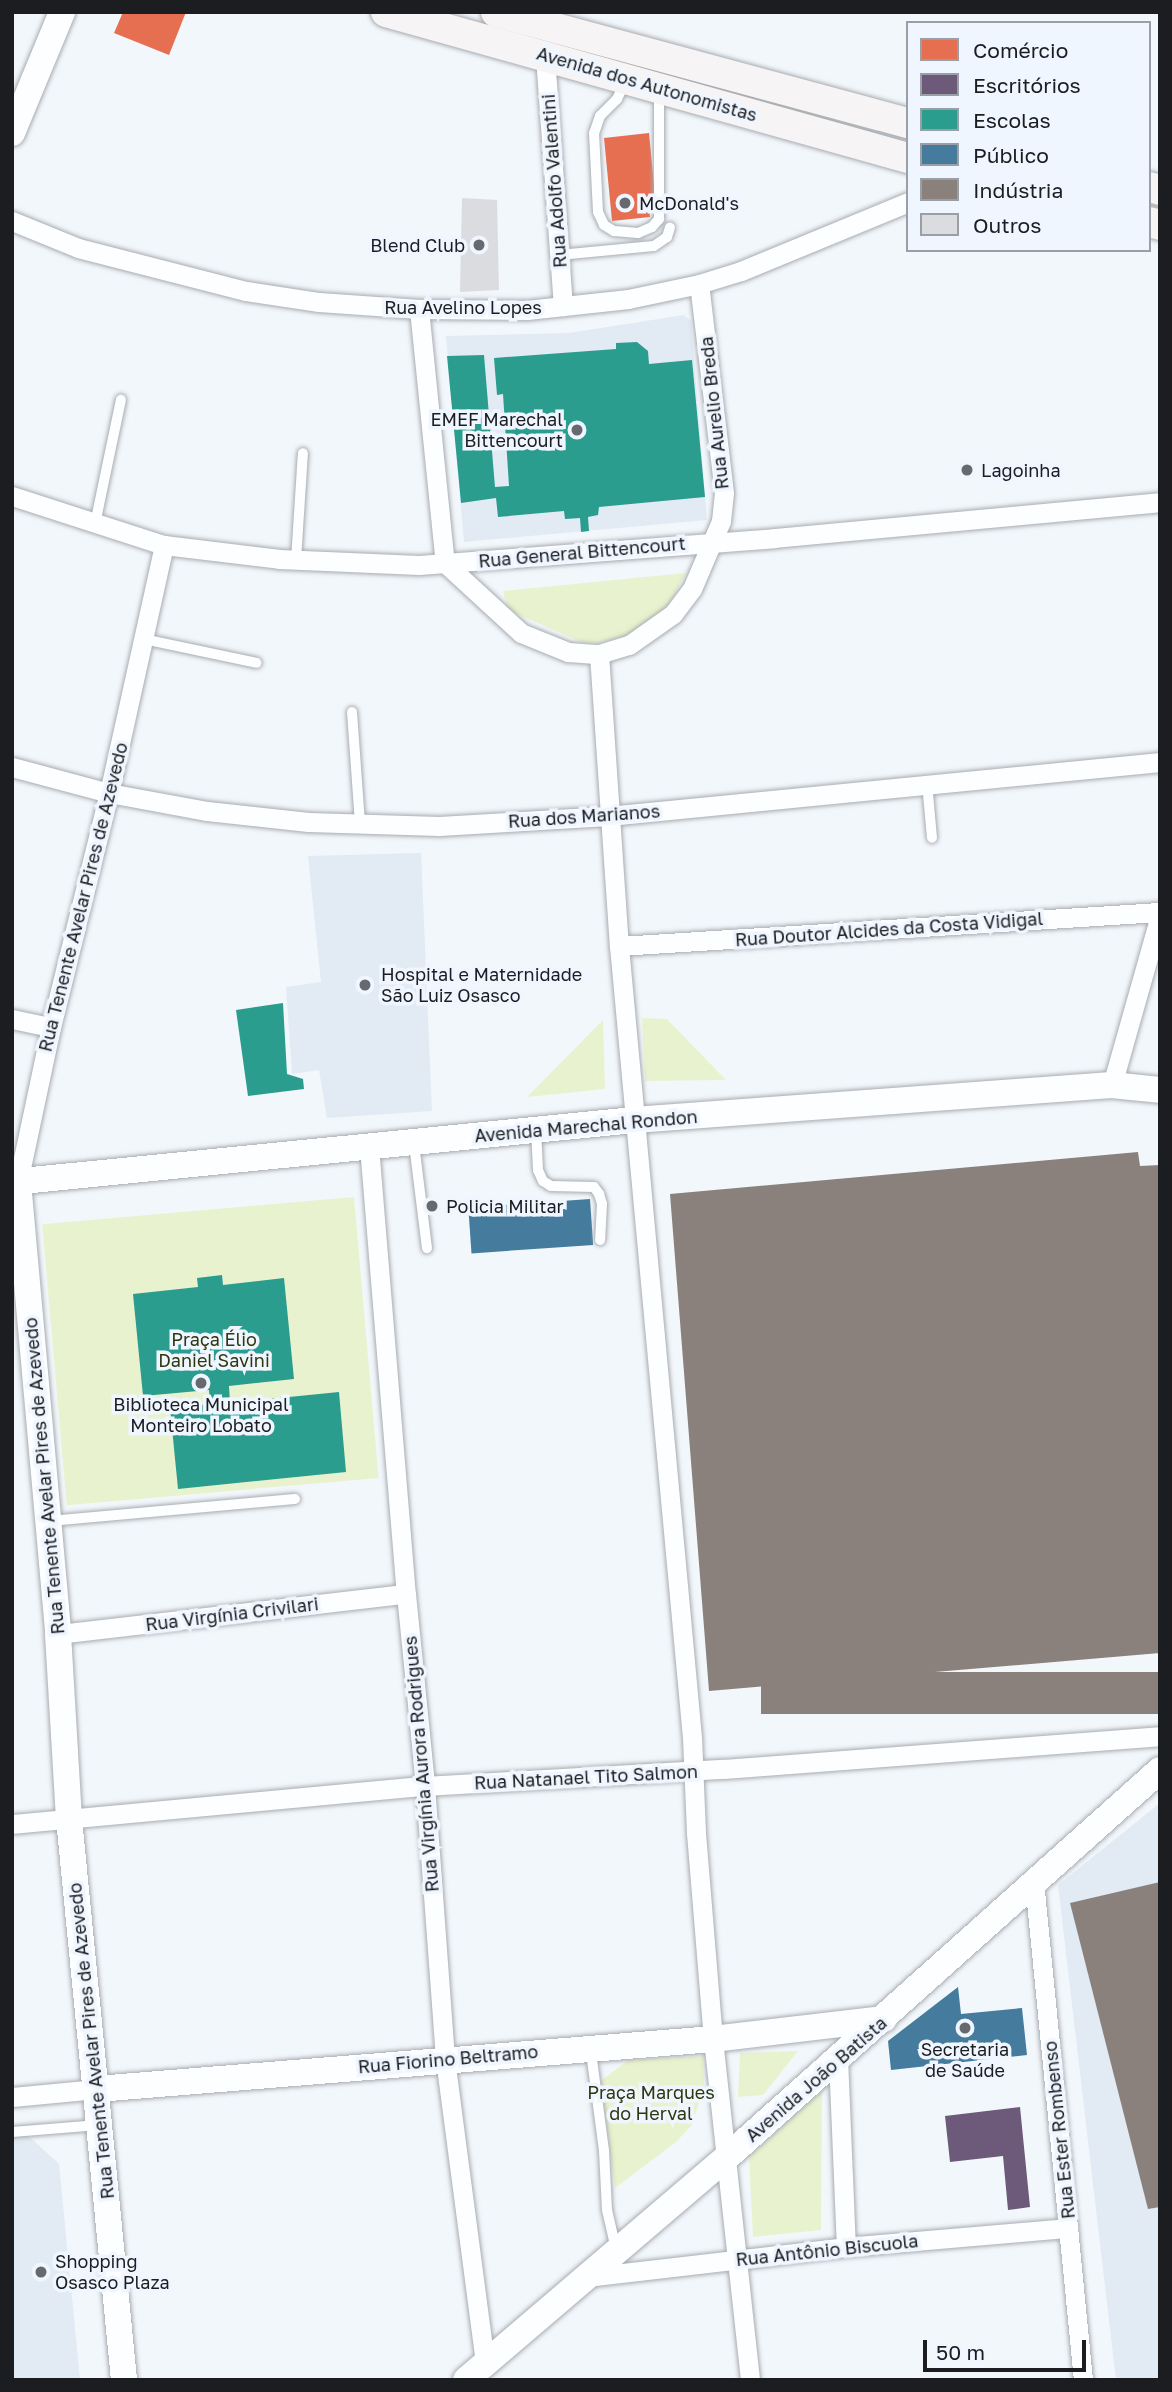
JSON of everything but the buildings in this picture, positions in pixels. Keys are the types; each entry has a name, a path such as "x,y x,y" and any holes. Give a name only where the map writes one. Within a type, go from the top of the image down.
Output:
{"main road":[{"name":"Avenida dos Autonomistas","path":"386,12 906,157"},
{"name":"Avenida dos Autonomistas","path":"496,12 906,122"}],"street":[{"path":"12,133 62,12"},
{"name":"Rua Adolfo Valentini","path":"545,56 563,306"},
{"name":"Rua Avelino Lopes","path":"12,221 78,248 246,291 319,302 419,309 527,310 628,299 699,284 741,271 906,203"},
{"name":"Rua Aurelio Breda","path":"599,654 629,645 673,614 692,589 721,521 724,493 699,284"},
{"path":"419,309 445,563 521,633 541,644 568,652 599,654 618,946 694,1771 696,1833 713,2039 750,2380"},
{"name":"Rua General Bittencourt","path":"12,496 164,545 296,561 352,564 445,563 1160,502"},
{"name":"Rua Tenente Avelar Pires de Azevedo","path":"124,2380 69,1819 49,1521 19,1271 15,1182 109,793 164,545"},
{"name":"Rua dos Marianos","path":"12,767 109,793 207,811 359,823 439,826 608,816 1160,762"},
{"path":"1112,1085 1160,913"},
{"name":"Rua Doutor Alcides da Costa Vidigal","path":"618,946 1160,913"},
{"path":"12,1019 51,1027"},
{"name":"Avenida Marechal Rondon","path":"15,1182 634,1120 1112,1085 1160,1090"},
{"name":"Rua Virgínia Aurora Rodrigues","path":"369,1146 406,1594 425,1786 444,2059 479,2374"},
{"name":"Rua Virgínia Crivilari","path":"58,1634 406,1594"},
{"name":"Rua Natanael Tito Salmon","path":"12,1824 425,1786 694,1771 1160,1736"},
{"name":"Avenida João Batista","path":"479,2374 884,2019 1160,1770"},
{"name":"Rua Ester Rombenso","path":"1034,1881 1083,2380"},
{"name":"Rua Fiorino Beltramo","path":"12,2097 444,2059 713,2039 884,2019"},
{"path":"838,2058 846,2247"},
{"name":"Rua Antônio Biscuola","path":"587,2277 846,2247 1068,2228"}],"lane":[{"path":"627,79 618,99 600,117 594,133 598,212 604,225 614,231 638,233 652,227 659,219 659,88"},
{"path":"559,255 653,246 667,237 670,227"},
{"path":"95,524 121,400"},
{"path":"296,561 303,453"},
{"path":"143,639 257,663"},
{"path":"352,712 359,823"},
{"path":"927,783 932,838"},
{"path":"536,1130 538,1170 543,1181 551,1186 594,1187 599,1194 602,1203 600,1240"},
{"path":"413,1142 427,1248"},
{"path":"49,1521 295,1499"},
{"path":"591,2048 604,2151 607,2210 617,2252"},
{"path":"12,2132 100,2125"}],"shaded area":[{"name":"EMEF Marechal Bittencourt","path":"684,315 691,321 707,520 464,542 446,336 569,333"},
{"name":"Hospital e Maternidade São Luiz Osasco","path":"421,853 432,1111 327,1118 319,1070 292,1074 286,987 321,982 308,856"},
{"path":"1160,1803 1160,2380 1116,2380 1058,1885"},
{"name":"Shopping Osasco Plaza","path":"22,2130 59,2164 80,2380 12,2380 12,2131"}],"green space":[{"path":"686,573 665,612 626,636 595,643 581,642 508,610 503,591"},
{"path":"642,1018 667,1019 726,1080 645,1081"},
{"path":"603,1020 605,1089 527,1097"},
{"name":"Praça Élio Daniel Savini","path":"354,1197 379,1478 67,1505 42,1224"},
{"name":"Praça Marques do Herval","path":"798,2051 763,2095 738,2097 740,2053"},
{"name":"Praça Marques do Herval","path":"703,2056 704,2087 692,2125 676,2142 615,2188 601,2081 628,2060"},
{"name":"Praça Marques do Herval","path":"822,2091 821,2230 753,2237 749,2157"}],"place":[{"name":"McDonald's","path":"625,203"},
{"name":"Blend Club","path":"479,245"},
{"name":"EMEF Marechal Bittencourt","path":"577,430"},
{"name":"Lagoinha","path":"967,470"},
{"name":"Hospital e Maternidade São Luiz Osasco","path":"365,985"},
{"name":"Policia Militar","path":"432,1206"},
{"name":"Biblioteca Municipal Monteiro Lobato","path":"201,1383"},
{"name":"Secretaria de Saúde","path":"965,2028"},
{"name":"Shopping Osasco Plaza","path":"41,2272"}]}
